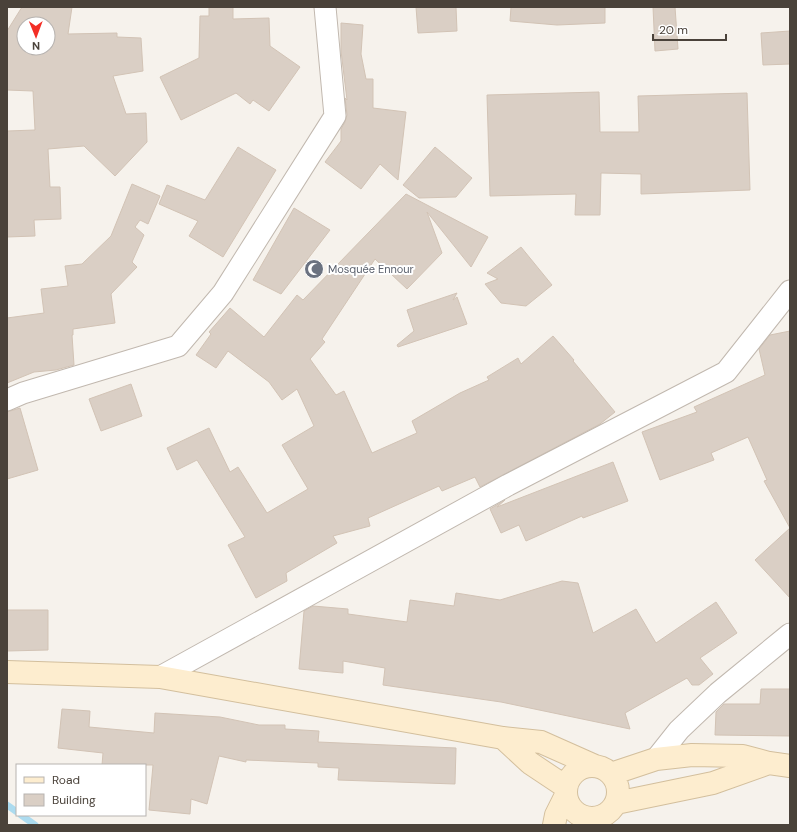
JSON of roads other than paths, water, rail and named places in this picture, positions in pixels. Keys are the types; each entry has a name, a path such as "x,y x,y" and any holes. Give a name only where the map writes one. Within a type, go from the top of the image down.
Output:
{"street":[{"path":"7,400 23,393 178,346 223,293 335,116 325,7"},
{"path":"160,676 508,485 726,372 790,292"},
{"path":"656,759 679,730 718,693 790,634"},
{"path":"7,672 160,676 503,738 541,742 603,770 616,780 618,788 616,803 606,814 585,822 568,803 566,791 530,763 503,738"},
{"path":"554,825 569,779 580,768 587,766 603,770 656,759 692,755 742,756 769,763 790,766"},
{"path":"616,803 713,782 769,763"}],"waterway":[{"path":"7,805 16,811"},
{"path":"22,816 35,825"}],"place":[{"name":"Mosquée Ennour","path":"314,269"}]}
